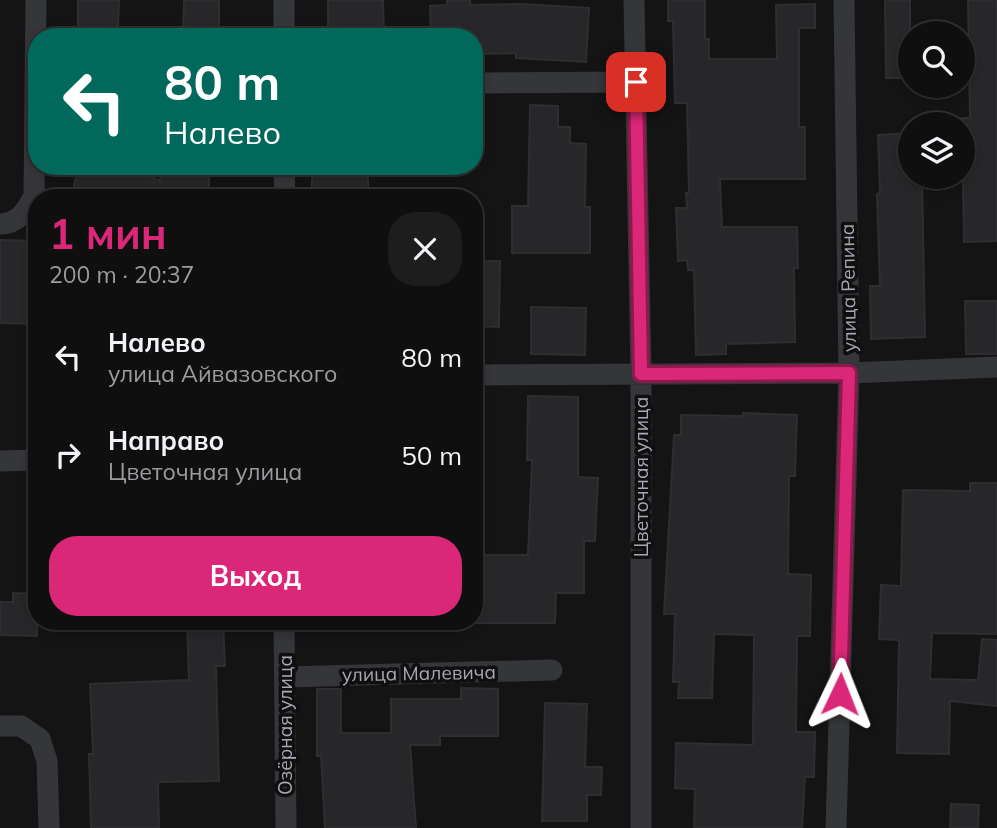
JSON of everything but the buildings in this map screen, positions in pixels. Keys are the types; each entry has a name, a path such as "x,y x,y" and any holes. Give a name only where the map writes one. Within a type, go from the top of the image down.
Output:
{"street":[{"path":"36,0 36,28"},
{"path":"284,0 284,28"},
{"name":"Цветочная улица","path":"634,0 641,374 641,828"},
{"name":"улица Репина","path":"836,828 849,373 844,0"},
{"path":"483,83 636,82"},
{"path":"0,224 9,224 25,213 28,207"},
{"path":"483,375 849,373 997,367"},
{"path":"0,461 28,460"},
{"name":"Озёрная улица","path":"284,630 286,828"},
{"name":"улица Малевича","path":"285,677 552,670"},
{"path":"0,726 21,726 40,739 47,761 49,828"}],"route":[{"path":"636,82 641,374 849,373 840,694"}]}
